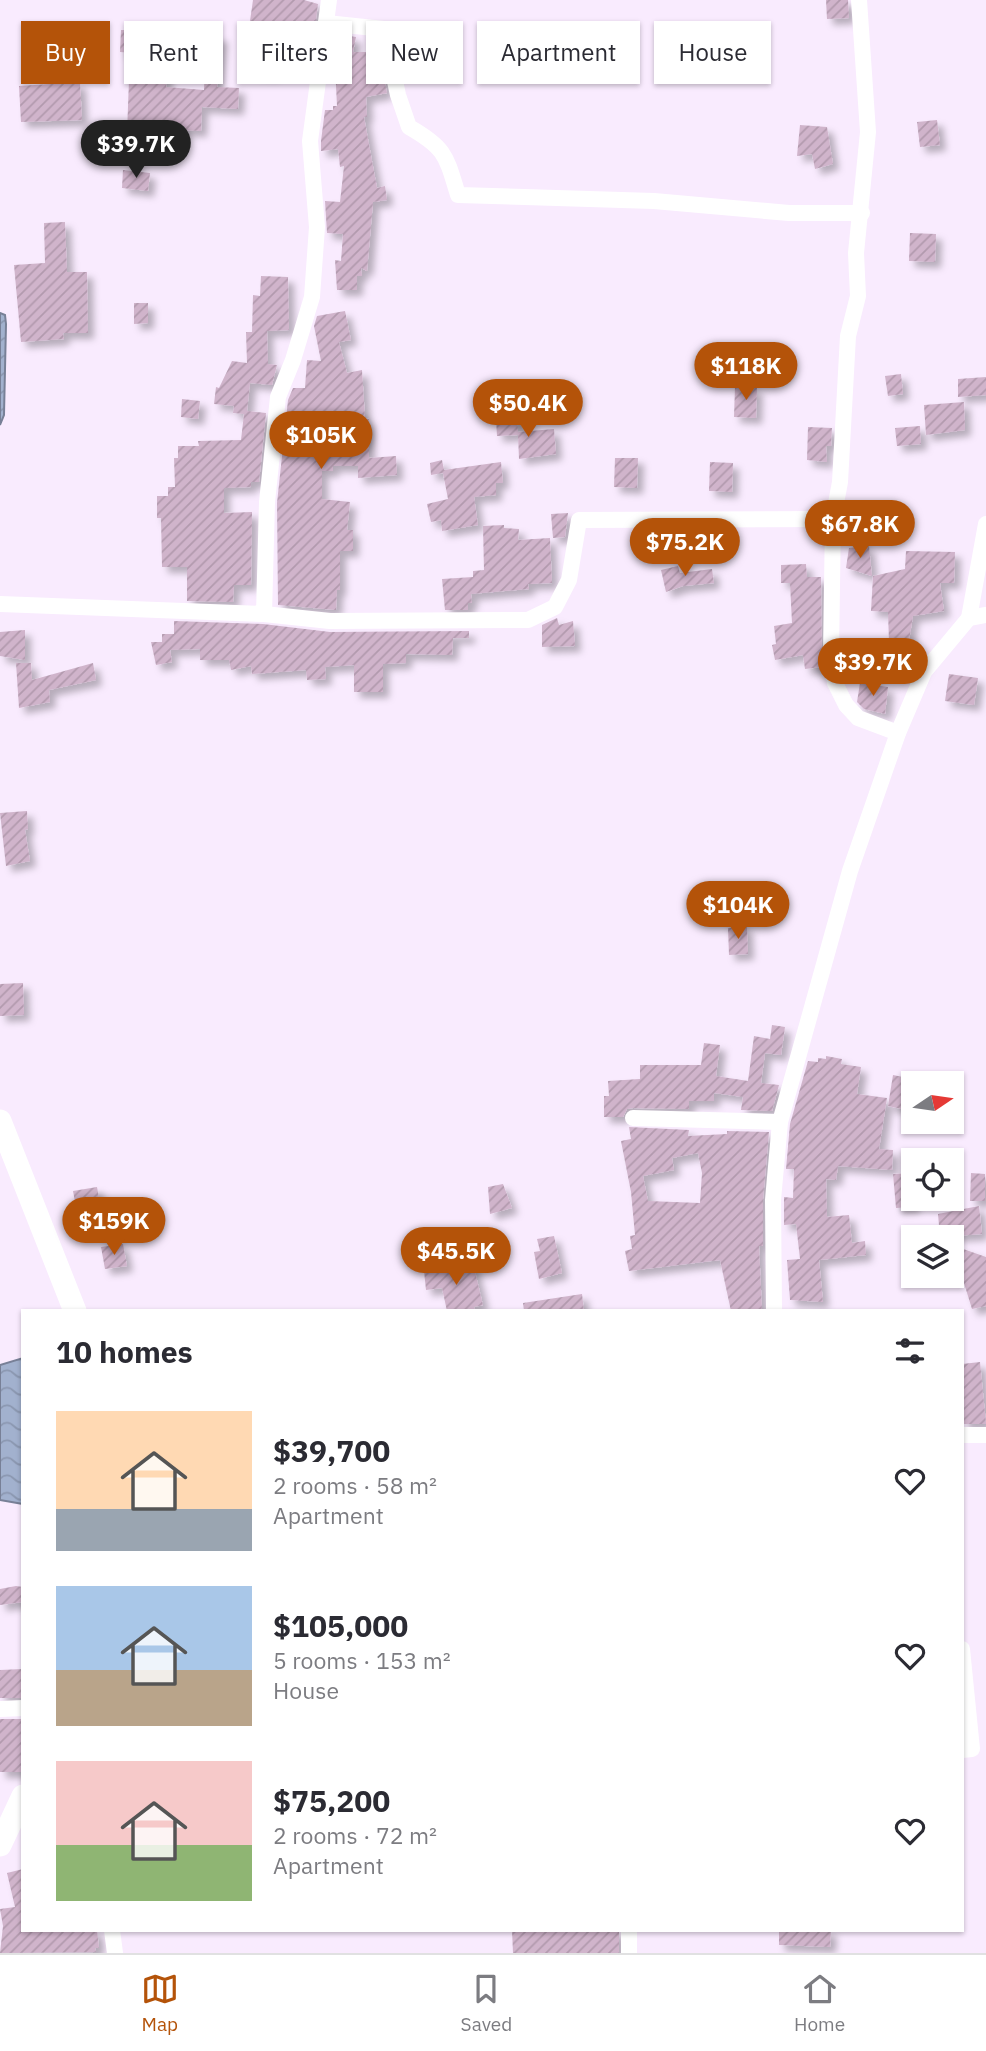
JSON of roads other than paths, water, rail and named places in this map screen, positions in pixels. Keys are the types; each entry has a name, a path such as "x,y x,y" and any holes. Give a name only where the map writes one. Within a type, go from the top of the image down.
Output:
{"street":[{"path":"326,21 329,0"},
{"path":"859,0 868,132 856,253 858,296 848,336 839,482 833,519 831,654 835,683 846,705 858,718 898,733"},
{"path":"352,26 384,29 398,95 409,127 437,143 447,161 458,195 654,201 789,214 862,213"},
{"path":"264,614 267,502 278,397 293,360 312,297 317,227 310,141 318,84"},
{"path":"0,604 264,614 330,621 528,620 555,607 569,580 579,520 833,519"},
{"path":"774,1309 773,1200 780,1122 850,871 898,733 924,672 978,617 986,524"},
{"path":"633,1118 780,1122"},
{"path":"0,1121 74,1309"},
{"path":"964,1435 986,1435"},
{"path":"964,1669 972,1749 964,1750"},
{"path":"0,1709 21,1708"},
{"path":"0,1845 21,1800"},
{"path":"112,1932 115,1953"},
{"path":"629,1932 629,1953"}],"water":[{"path":"0,313 5,315 6,324 4,415 0,425"},
{"path":"21,1359 21,1504 0,1500 0,1365"}]}
